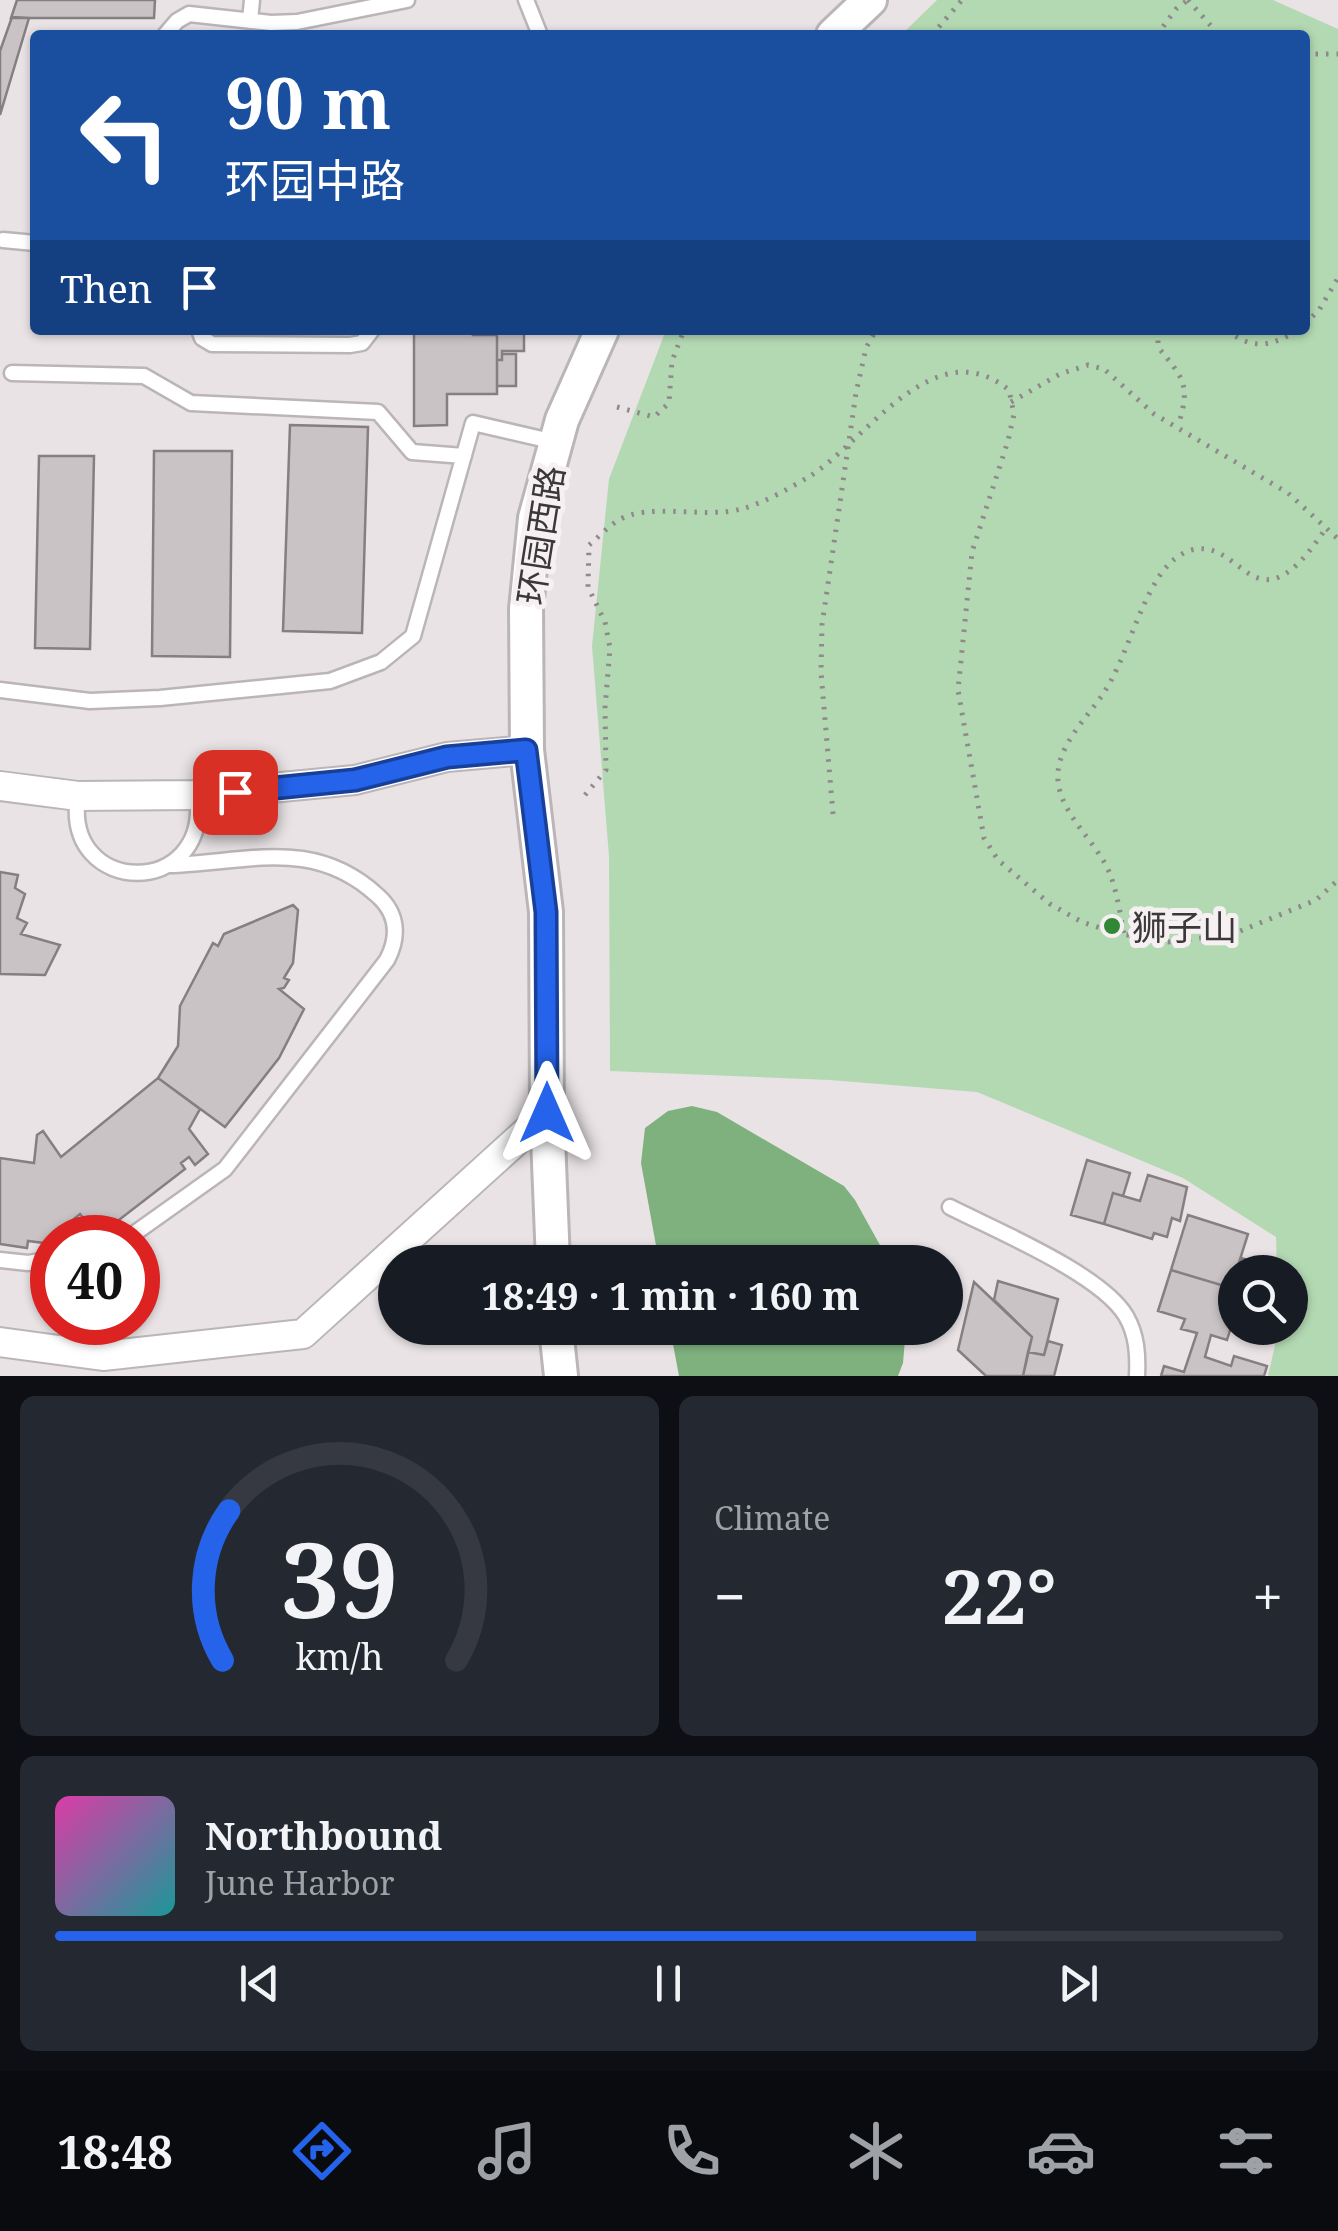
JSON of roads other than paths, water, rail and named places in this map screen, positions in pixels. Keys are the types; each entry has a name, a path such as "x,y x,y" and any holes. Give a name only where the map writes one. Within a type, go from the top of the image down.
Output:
{"street":[{"path":"838,30 870,0"},
{"name":"环园西路","path":"553,1245 547,1113 546,912 526,750 526,609 536,518 556,442 600,335"},
{"path":"0,786 78,796 197,795 355,780 447,757 526,750"},
{"path":"0,1342 103,1356 303,1334 547,1113"},
{"path":"558,1345 561,1376"}],"lane":[{"path":"246,25 252,0"},
{"path":"169,30 188,14 246,25 297,22 407,0"},
{"path":"526,0 538,30"},
{"path":"3,240 30,243"},
{"path":"201,335 212,344 350,345 362,343 368,335"},
{"path":"12,373 144,376 191,403 378,412 412,452 464,456"},
{"path":"0,690 90,701 160,698 330,682 381,662 413,636 474,423 556,442"},
{"path":"169,865 192,842 200,811 197,795"},
{"path":"78,796 77,824 82,838 99,860 111,868 138,874 169,865 273,855 317,861 355,879 381,898 393,917 395,939 387,960 224,1169 160,1215"},
{"path":"950,1207 1106,1292 1134,1334 1137,1376"},
{"path":"0,1260 30,1262"}],"place":[{"name":"狮子山","path":"1112,926"}]}
